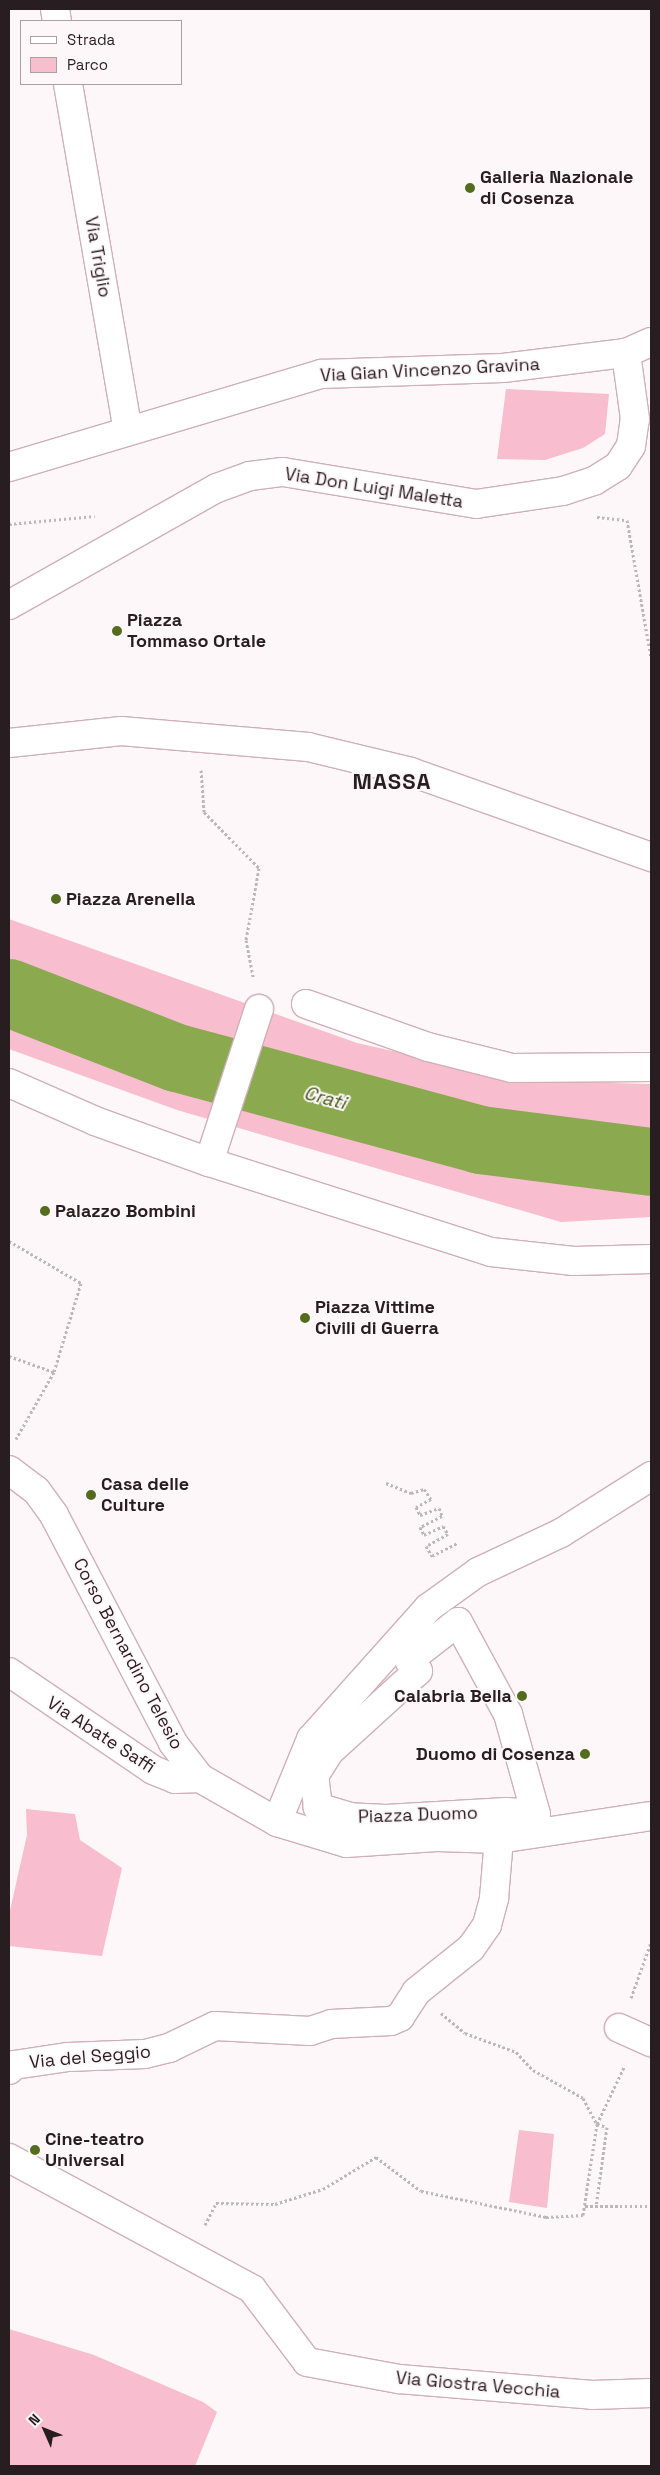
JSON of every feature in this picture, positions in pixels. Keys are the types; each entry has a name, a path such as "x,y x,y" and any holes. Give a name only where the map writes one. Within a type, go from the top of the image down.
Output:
{"street":[{"name":"Via Triglio","path":"68,85 128,430"},
{"name":"Via Gian Vincenzo Gravina","path":"9,466 321,374 503,368 626,353 651,342"},
{"name":"Via Don Luigi Maletta","path":"9,605 217,488 250,476 282,472 476,504 563,491 594,482 618,466 631,446 636,419 626,353"},
{"path":"9,743 121,731 308,747 411,772 651,857"},
{"path":"306,1004 428,1047 512,1068 651,1067"},
{"path":"209,1162 259,1010"},
{"path":"9,1083 95,1121 209,1162 491,1252 574,1261 651,1259"},
{"name":"Corso Bernardino Telesio","path":"12,1458 54,1515 173,1743 200,1778 277,1822 346,1843 437,1837 499,1839 651,1816"},
{"path":"277,1822 320,1746 428,1608 478,1572 561,1533 651,1476"},
{"name":"Piazza Duomo","path":"458,1622 508,1714 536,1814 350,1817 318,1807 314,1776 320,1746 418,1671 409,1660 458,1622"},
{"name":"Via Abate Saffi","path":"9,1672 152,1770 175,1780 200,1778"},
{"name":"Via del Seggio","path":"9,2070 14,2065 68,2057 145,2054 169,2048 215,2026 310,2030 331,2024 391,2021 400,2017 416,1992 471,1948 487,1925 494,1898 499,1839"},
{"path":"9,2158 189,2254"},
{"name":"Via Giostra Vecchia","path":"189,2254 252,2289 307,2362 399,2379 592,2395 651,2393"}],"path":[{"path":"9,524 95,516 87,522"},
{"path":"589,516 627,520 651,658"},
{"path":"204,812 259,868 246,940 259,1010"},
{"path":"9,1241 81,1283 54,1372 19,1428 12,1458"},
{"path":"9,1356 54,1372"},
{"path":"386,1483 411,1493 424,1489 431,1499 416,1507 420,1516 438,1508 442,1516 420,1526 424,1535 444,1526 448,1534 426,1546 432,1556 457,1543"},
{"path":"189,2254 216,2203 276,2204 323,2189 376,2157 421,2191 546,2217 583,2215 596,2124 636,2035 651,1942"},
{"path":"416,1992 465,2034 516,2052 533,2070 584,2098 596,2124 607,2127 596,2206"},
{"path":"585,2206 651,2206"}],"green space":[{"path":"506,389 609,394 605,434 583,448 545,460 497,459"},
{"path":"9,919 357,1043 527,1081 651,1084 651,1217 561,1222 177,1110 9,1049"},
{"path":"26,1809 75,1814 80,1840 122,1868 102,1956 9,1946 9,1915 27,1835"},
{"path":"519,2130 554,2134 547,2208 509,2202"},
{"path":"9,2329 94,2355 203,2402 217,2412 195,2466 9,2466"}],"waterway":[{"name":"Crati","path":"9,993 177,1058 480,1140 651,1162"}],"place":[{"name":"Galleria Nazionale di Cosenza","path":"470,188"},
{"name":"Piazza Tommaso Ortale","path":"117,631"},
{"name":"Piazza Arenella","path":"56,899"},
{"name":"Palazzo Bombini","path":"45,1211"},
{"name":"Piazza Vittime Civili di Guerra","path":"305,1318"},
{"name":"Casa delle Culture","path":"91,1495"},
{"name":"Calabria Bella","path":"522,1696"},
{"name":"Duomo di Cosenza","path":"585,1754"},
{"name":"Cine-teatro Universal","path":"35,2150"}],"district":[{"name":"MASSA","path":"392,782"}]}
